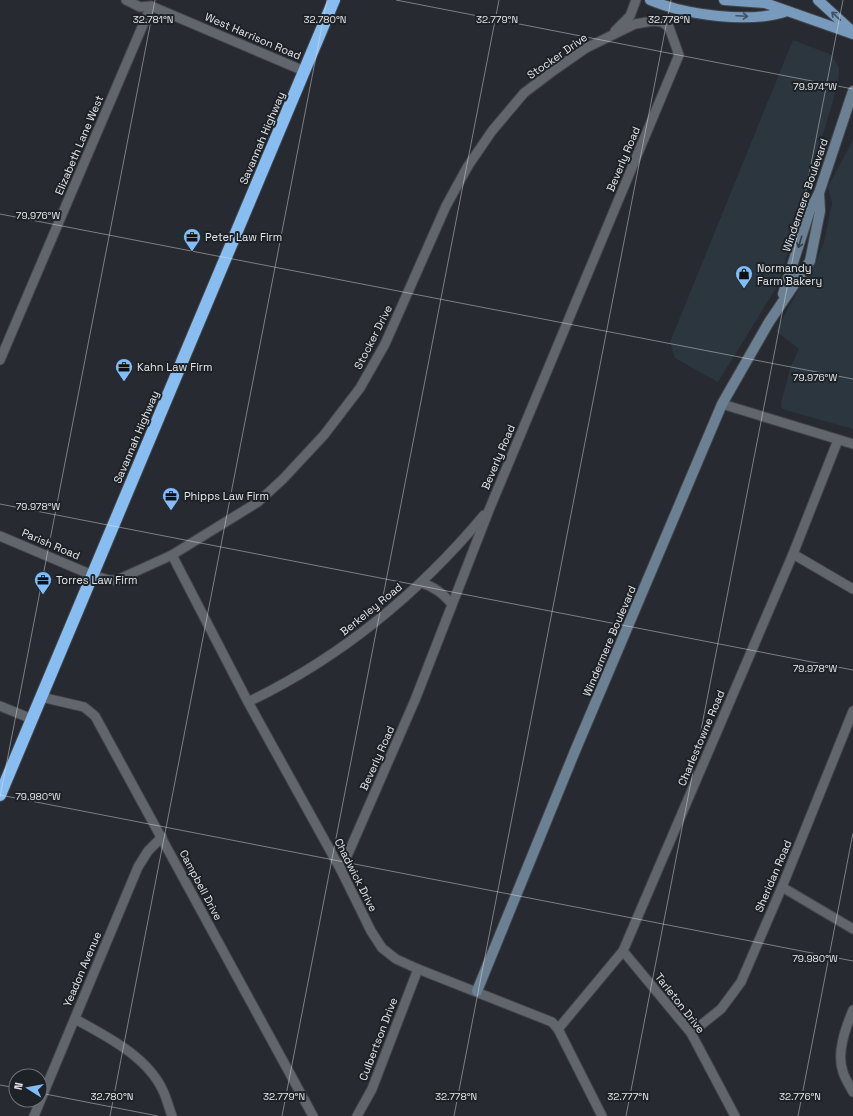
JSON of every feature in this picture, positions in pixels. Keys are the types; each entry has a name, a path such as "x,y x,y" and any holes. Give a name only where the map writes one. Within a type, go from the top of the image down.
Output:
{"highway":[{"name":"Savannah Highway","path":"0,796 334,0"}],"main road":[{"path":"650,0 668,8 703,14 764,18 787,11"},
{"path":"724,0 765,3 853,33"},
{"path":"779,0 787,11"},
{"path":"818,0 853,33"}],"street":[{"name":"West Harrison Road","path":"126,0 140,7 151,6 304,71"},
{"name":"Stocker Drive","path":"610,35 630,16 636,0"},
{"name":"Elizabeth Lane West","path":"0,360 151,6"},
{"name":"Stocker Drive","path":"92,575 109,580 117,580 172,555 258,502 283,479 324,435 360,388 385,344 446,206 468,166 492,131 524,93 553,70 586,48 635,24 653,20 662,22 669,27 679,55"},
{"name":"Beverly Road","path":"341,870 415,700 489,510 679,55"},
{"name":"Windermere Boulevard","path":"778,307 792,270 810,210 819,193 853,91"},
{"name":"Windermere Boulevard","path":"477,991 575,751 722,404 778,307 807,265 812,255 820,211 819,193"},
{"path":"722,404 853,444"},
{"name":"Charlestowne Road","path":"558,1029 624,951 793,554 838,440"},
{"name":"Berkeley Road","path":"248,702 282,686 319,664 356,639 422,583 453,553 489,510"},
{"name":"Parish Road","path":"0,536 92,575"},
{"path":"793,554 853,590"},
{"name":"Chadwick Drive","path":"172,555 248,702 341,870 371,931 382,948 396,959 418,969 545,1018 558,1029 602,1116"},
{"path":"422,583 432,586 442,592 452,604"},
{"name":"Campbell Drive","path":"42,697 84,707 95,716 313,1116"},
{"path":"0,706 32,719"},
{"name":"Sheridan Road","path":"691,1033 721,1010 741,982 782,887 853,712"},
{"name":"Yeadon Avenue","path":"34,1116 138,867 148,851 162,837"},
{"path":"782,887 853,929"},
{"name":"Tarleton Drive","path":"624,951 691,1033 735,1116"},
{"name":"Culbertson Drive","path":"357,1116 372,1089 418,969"},
{"path":"853,1010 845,1029 842,1048 842,1071 853,1092"},
{"path":"74,1019 113,1039 145,1066 163,1091 172,1116"}],"shaded area":[{"path":"793,40 832,55 839,68 838,84 778,285 718,382 675,358 670,342"},
{"path":"853,140 853,429 782,409 781,403 791,366 799,349 776,331 804,279 815,264 824,242 832,203 828,187"}],"place":[{"name":"Peter Law Firm","path":"192,252"},
{"name":"Normandy Farm Bakery","path":"744,289"},
{"name":"Kahn Law Firm","path":"124,382"},
{"name":"Phipps Law Firm","path":"171,511"},
{"name":"Torres Law Firm","path":"43,595"}]}
